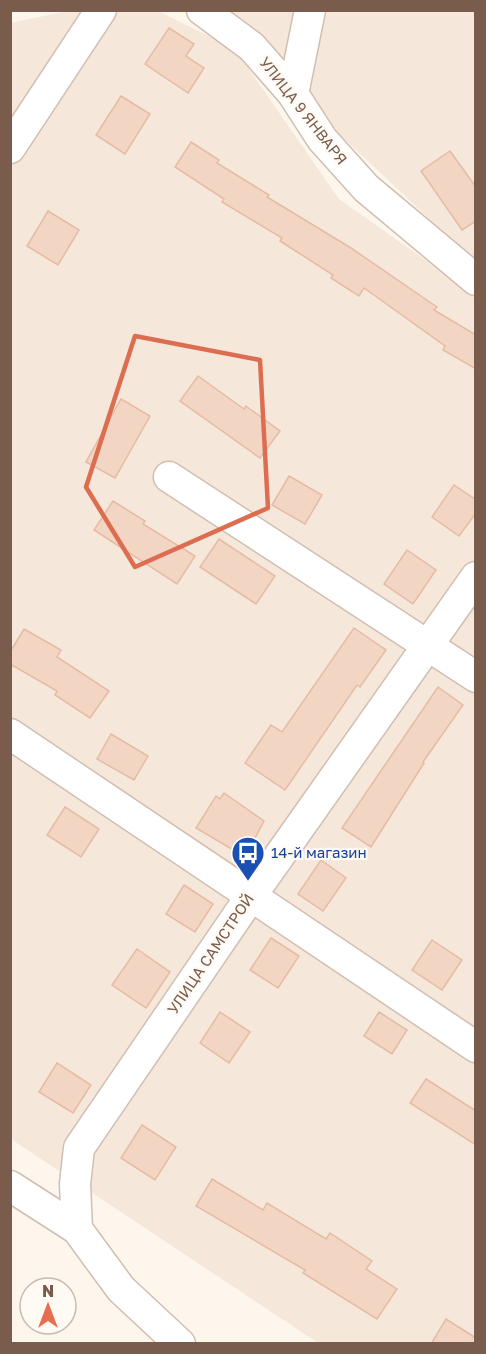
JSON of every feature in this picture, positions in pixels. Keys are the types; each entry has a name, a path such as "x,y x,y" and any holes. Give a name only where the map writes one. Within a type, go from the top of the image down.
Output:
{"street":[{"path":"10,148 101,10"},
{"name":"УЛИЦА 9 ЯНВАРЯ","path":"202,10 252,47 293,94 322,139 366,188 470,270"},
{"path":"293,94 310,10"},
{"path":"169,477 476,677"},
{"name":"УЛИЦА САМСТРОЙ","path":"77,1229 75,1184 79,1148 251,896 476,577"},
{"path":"10,735 476,1047"},
{"path":"10,1186 77,1229 121,1289 180,1344"}],"highlighted area":[{"path":"135,336 260,360 268,508 135,567 86,487"}],"shaded area":[{"path":"68,11 158,11 235,49 339,199 475,295 475,1343 318,1343 11,1139 10,23"},
{"path":"209,11 475,11 475,259 461,249"}],"building":[{"path":"169,28 194,44 186,56 204,68 188,93 145,64"},
{"path":"121,96 150,114 125,154 96,135"},
{"path":"191,142 219,160 217,163 269,195 267,197 351,248 437,307 434,310 476,335 476,369 443,350 445,346 364,288 359,296 331,278 333,275 280,241 282,238 222,202 224,199 175,167"},
{"path":"450,151 476,187 476,221 462,230 421,171"},
{"path":"48,211 79,230 58,265 27,246"},
{"path":"198,376 244,409 246,406 280,431 260,458 180,401"},
{"path":"121,399 150,416 115,478 86,462"},
{"path":"289,476 322,495 305,524 272,505"},
{"path":"454,485 476,500 476,513 459,536 432,517"},
{"path":"113,501 145,521 143,524 195,556 177,584 94,530"},
{"path":"219,539 275,576 256,604 200,567"},
{"path":"407,550 436,570 413,604 384,584"},
{"path":"354,628 386,650 360,687 357,685 285,790 245,763 271,725 282,732"},
{"path":"24,629 61,650 57,657 109,691 90,718 55,695 57,691 10,664 10,652"},
{"path":"438,687 463,705 423,762 371,847 342,828"},
{"path":"111,734 148,756 134,780 97,759"},
{"path":"224,793 264,821 245,857 196,828 216,796 220,799"},
{"path":"65,807 99,829 81,857 47,835"},
{"path":"321,860 346,878 323,911 298,894"},
{"path":"184,885 213,904 195,932 166,914"},
{"path":"271,938 299,956 278,988 250,970"},
{"path":"432,940 462,960 442,990 412,970"},
{"path":"137,949 170,972 146,1008 112,985"},
{"path":"220,1012 250,1032 229,1063 200,1043"},
{"path":"379,1012 407,1030 392,1054 364,1036"},
{"path":"57,1063 91,1085 73,1113 39,1092"},
{"path":"426,1079 476,1111 476,1145 410,1103"},
{"path":"142,1125 176,1147 155,1180 121,1158"},
{"path":"212,1179 263,1210 267,1203 326,1239 330,1233 372,1261 366,1269 397,1289 377,1319 303,1273 305,1270 196,1206"},
{"path":"446,1319 476,1338 476,1344 431,1344"}],"place":[{"name":"14-й магазин","path":"248,882"}]}
